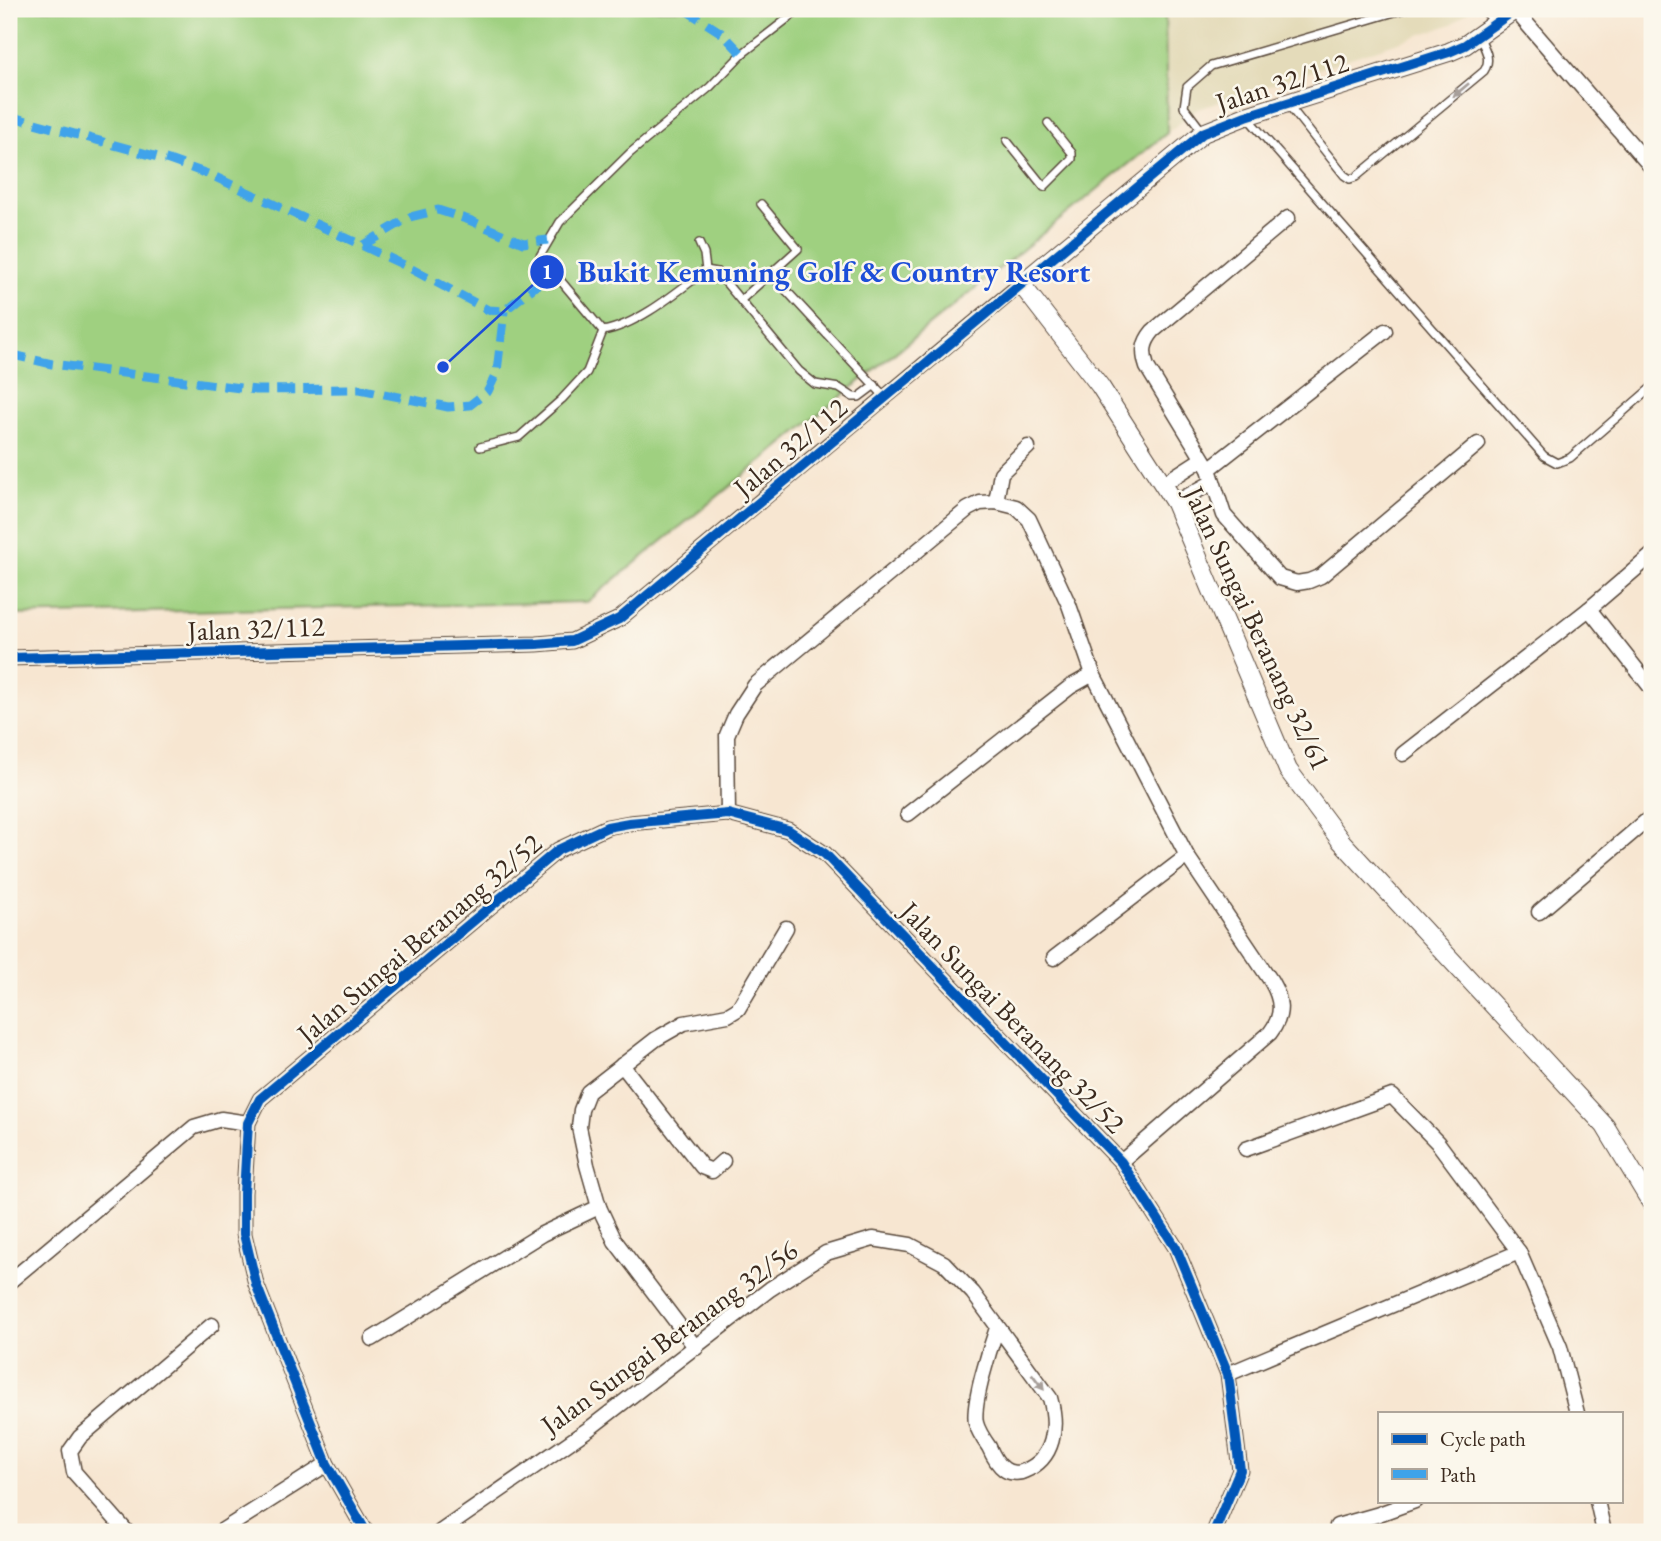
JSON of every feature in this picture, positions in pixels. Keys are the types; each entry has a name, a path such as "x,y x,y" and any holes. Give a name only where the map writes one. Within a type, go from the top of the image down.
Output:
{"street":[{"name":"Jalan 32/112","path":"9,657 572,641 619,620 1203,133 1246,116 1449,52 1479,35 1515,9"},
{"path":"1515,9 1652,168"},
{"path":"1288,218 1153,331 1144,342 1143,356 1147,367 1208,470 1224,515 1280,578 1297,583 1309,581 1321,576 1478,444"},
{"name":"Jalan Sungai Beranang 32/61","path":"1021,284 1100,386 1175,503 1288,771 1341,841 1605,1126 1652,1204"},
{"path":"1175,503 1208,470 1385,331"},
{"path":"996,502 1001,473 1028,447"},
{"path":"1163,484 1208,470"},
{"path":"728,814 727,735 736,714 755,685 968,509 980,503 996,502 1016,507 1029,519 1069,605 1093,674 1187,856 1271,981 1281,1006 1279,1021 1270,1033 1121,1163"},
{"path":"1404,754 1589,609 1652,555"},
{"path":"1589,609 1652,689"},
{"path":"908,814 1070,687 1093,674"},
{"name":"Jalan Sungai Beranang 32/52","path":"366,1532 327,1464 256,1284 244,1234 248,1123 260,1099 558,850 607,827 728,814 788,830 825,854 1121,1163 1177,1248 1228,1374 1240,1470 1214,1532"},
{"path":"1539,912 1652,816"},
{"path":"1054,958 1187,856"},
{"path":"696,1348 615,1241 599,1207 579,1127 581,1110 588,1092 656,1039 684,1023 728,1015 738,1009 786,928"},
{"path":"622,1065 702,1167 712,1171 723,1161"},
{"path":"1246,1149 1392,1096 1438,1143 1519,1252 1560,1347 1577,1412"},
{"path":"9,1282 194,1127 221,1119 248,1123"},
{"path":"372,1339 542,1234 599,1207"},
{"name":"Jalan Sungai Beranang 32/56","path":"440,1532 590,1428 771,1289 826,1253 873,1239 910,1245 944,1263 973,1293 996,1328 1050,1398 1055,1416 1048,1452 1035,1467 1020,1474 1004,1470 976,1422 981,1386 996,1328"},
{"path":"1228,1374 1519,1252"},
{"path":"127,1532 74,1472 70,1451 80,1437 212,1325"},
{"path":"220,1532 327,1464"},
{"path":"1337,1526 1412,1502"},
{"path":"1597,1502 1604,1532"}],"lane":[{"path":"603,331 540,256 548,240 560,222 630,153 710,87 742,54 800,9"},
{"path":"1203,133 1184,107 1187,87 1211,66 1405,9"},
{"path":"1483,9 1496,23"},
{"path":"1287,103 1344,176 1350,179 1356,177 1483,71 1488,65 1488,57 1479,35"},
{"path":"1246,116 1544,456 1557,463 1570,458 1652,387"},
{"path":"1007,141 1044,187 1072,159 1072,153 1048,123"},
{"path":"741,300 798,249 761,204"},
{"path":"699,243 706,270"},
{"path":"603,331 615,329 636,318 706,270 717,272 799,371 816,384 839,388 853,397 859,397 875,385"},
{"path":"771,274 886,397"},
{"path":"480,447 519,436 562,399 587,372 603,331"}],"shaded area":[{"path":"1165,9 1471,9 1452,24 1196,110 1167,133"}],"green space":[{"path":"9,9 1165,9 1167,133 587,602 9,615"}],"marked path":[{"path":"684,9 723,34 742,54"},
{"path":"1087,9 1105,13 1120,9"},
{"path":"9,116 169,160 213,176 402,264 488,310 504,311 553,272"},
{"path":"363,245 410,217 438,210 523,243 548,240"},
{"path":"9,354 52,364 256,390 360,389 448,407 470,405 488,391 497,372 504,311"}],"cycle path":[{"path":"9,658 572,641 619,619 1203,133 1246,116 1449,52 1465,45 1516,9"},
{"path":"366,1532 327,1464 256,1284 244,1234 244,1193 248,1123 260,1099 558,850 607,827 728,814 788,830 825,854 1121,1162 1176,1248 1228,1374 1240,1470 1214,1532"}],"place":[{"name":"Bukit Kemuning Golf & Country Resort","path":"443,367"}]}
